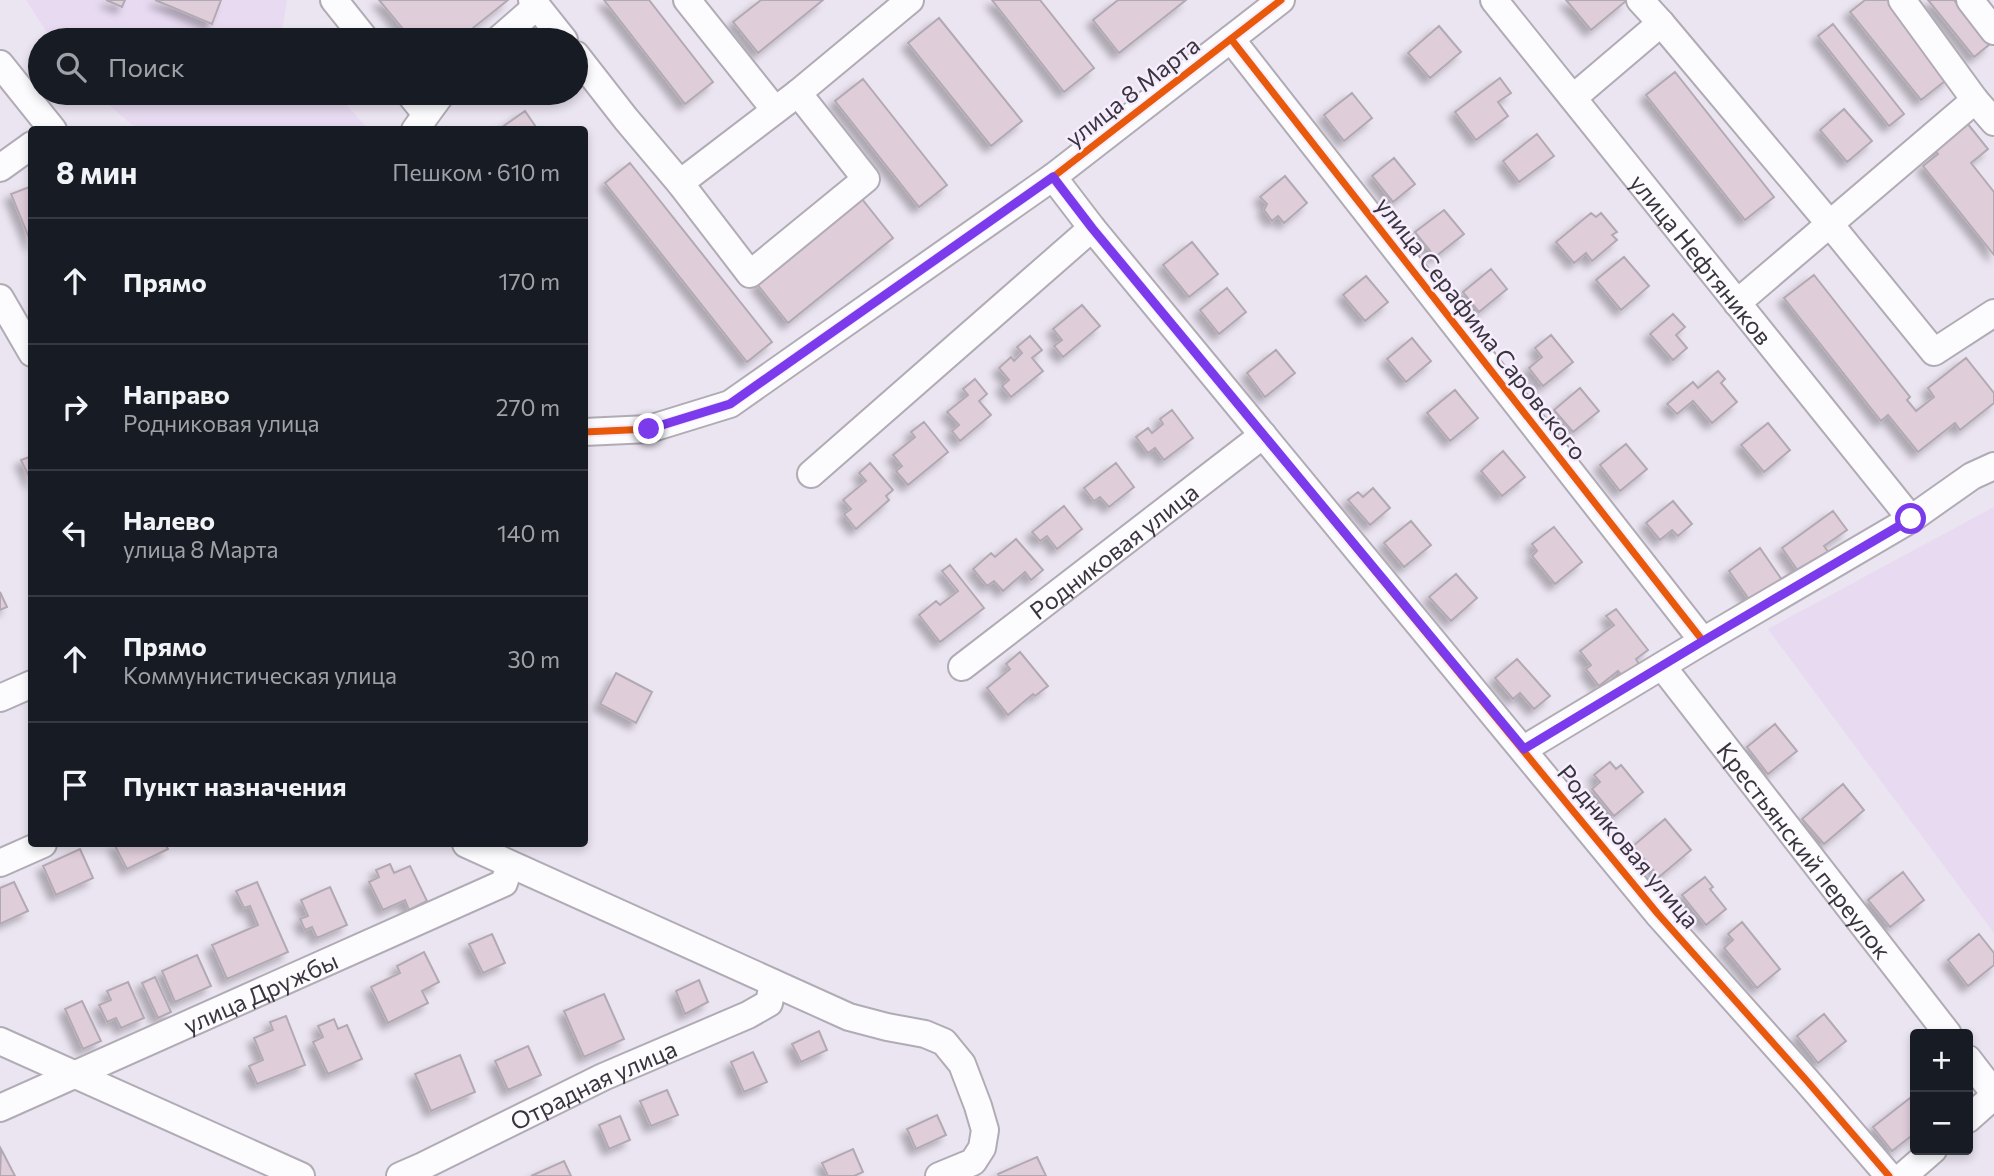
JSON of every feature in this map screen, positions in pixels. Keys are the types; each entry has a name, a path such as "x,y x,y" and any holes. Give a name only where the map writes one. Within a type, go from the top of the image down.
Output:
{"street":[{"path":"334,0 356,28"},
{"path":"687,0 775,110"},
{"path":"680,183 798,93 910,0"},
{"name":"улица 8 Марта","path":"649,429 730,404 1053,177 1281,0"},
{"name":"улица Нефтяников","path":"1494,0 1911,519"},
{"path":"1640,0 1829,223 1934,352 1994,313"},
{"path":"1737,303 1829,223 1988,112 1902,0"},
{"path":"1970,0 1994,31"},
{"path":"510,28 535,3 555,28"},
{"path":"1574,97 1661,23"},
{"name":"улица Серафима Саровского","path":"1231,39 1703,641"},
{"path":"0,64 28,99"},
{"path":"588,70 750,274 866,179 798,93"},
{"path":"33,105 50,126"},
{"path":"414,105 421,122"},
{"path":"421,122 433,105"},
{"path":"0,168 28,148"},
{"name":"Родниковая улица","path":"1053,177 1092,228 1658,914 1889,1176"},
{"path":"811,474 1092,228"},
{"path":"0,298 28,346"},
{"path":"588,432 649,429"},
{"path":"588,447 649,429"},
{"name":"Родниковая улица","path":"962,667 1263,435"},
{"path":"1524,749 1911,519 1972,476 1994,466"},
{"name":"Крестьянский переулок","path":"1662,666 1944,1029"},
{"path":"0,698 28,686"},
{"path":"0,863 36,847"},
{"path":"472,847 849,1017 925,1034 944,1042 962,1064 985,1130 982,1148 973,1162 939,1176"},
{"name":"улица Дружбы","path":"0,1108 504,883 510,865"},
{"name":"Отрадная улица","path":"414,1173 603,1077 748,1015 769,1003 773,983"},
{"path":"0,1041 302,1176"},
{"path":"1973,1066 1994,1095 1973,1114"},
{"path":"1903,1176 1927,1155"}],"shaded area":[{"path":"26,0 287,0 282,28 44,28"},
{"path":"109,105 347,105 365,126 134,126"},
{"path":"1994,507 1994,933 1768,629"}],"building":[{"path":"106,0 125,0 122,7"},
{"path":"155,0 221,0 212,24"},
{"path":"379,0 508,0 473,28 402,28"},
{"path":"604,0 649,0 713,82 685,104"},
{"path":"761,0 823,0 758,53 733,22"},
{"path":"992,0 1040,0 1094,68 1064,92"},
{"path":"1118,0 1186,0 1119,53 1093,20"},
{"path":"1566,0 1625,0 1626,1 1591,30"},
{"path":"1865,0 1888,0 1950,77 1921,100 1850,12"},
{"path":"1928,0 1954,0 1990,44 1974,57"},
{"path":"939,18 1022,121 991,146 908,43"},
{"path":"1833,24 1904,114 1889,126 1818,36"},
{"path":"1439,26 1461,52 1430,78 1408,53"},
{"path":"1675,72 1774,197 1745,220 1646,95"},
{"path":"1500,78 1511,93 1498,102 1508,116 1476,140 1455,112"},
{"path":"863,79 947,185 919,207 835,101"},
{"path":"1352,93 1372,118 1344,141 1324,115"},
{"path":"1844,109 1872,141 1847,162 1820,130"},
{"path":"525,111 535,126 504,126"},
{"path":"1967,123 1988,149 1971,163 1994,192 1994,255 1923,166 1938,154 1934,149"},
{"path":"1537,134 1554,156 1519,182 1503,161"},
{"path":"1394,158 1415,184 1393,202 1372,176"},
{"path":"630,163 772,342 747,362 605,183"},
{"path":"1285,176 1307,203 1284,223 1278,216 1272,221 1264,210 1267,204 1260,197"},
{"path":"28,188 28,235 11,194"},
{"path":"862,199 893,238 788,323 757,284"},
{"path":"1444,210 1464,234 1435,257 1415,232"},
{"path":"1591,213 1596,217 1601,213 1617,232 1612,235 1617,240 1592,261 1586,253 1574,263 1556,242"},
{"path":"1192,242 1218,274 1189,297 1163,265"},
{"path":"1624,257 1649,286 1621,310 1596,280"},
{"path":"1491,269 1507,289 1479,312 1463,292"},
{"path":"1814,275 1910,397 1907,400 1916,411 1934,397 1928,388 1966,358 1994,393 1994,403 1960,430 1955,423 1918,452 1888,415 1881,421 1784,298"},
{"path":"1366,276 1388,302 1365,321 1343,295"},
{"path":"1227,288 1246,312 1219,334 1200,310"},
{"path":"1082,305 1100,326 1063,357 1054,346 1062,340 1053,329"},
{"path":"1673,314 1685,327 1676,335 1687,348 1673,360 1650,334"},
{"path":"1551,335 1573,362 1543,386 1529,368 1542,357 1535,348"},
{"path":"1030,336 1042,350 1032,358 1043,371 1011,397 1002,386 1009,380 999,368 1011,357 1014,361 1022,353 1017,347"},
{"path":"1412,338 1431,361 1406,382 1387,359"},
{"path":"1276,350 1295,373 1265,397 1247,373"},
{"path":"1718,371 1725,379 1721,383 1737,402 1712,423 1693,401 1677,414 1667,404 1693,382 1698,388"},
{"path":"975,379 987,394 979,401 991,415 960,441 952,431 959,425 947,412 968,395 963,389"},
{"path":"1580,388 1599,411 1573,432 1554,410"},
{"path":"1455,390 1478,418 1450,441 1427,413"},
{"path":"1172,410 1193,438 1164,460 1155,448 1148,453 1136,437 1148,428 1152,433 1163,424 1160,419"},
{"path":"924,422 948,452 908,485 896,471 902,466 893,455 915,437 911,432"},
{"path":"1768,423 1790,450 1764,472 1741,445"},
{"path":"1626,444 1647,469 1620,491 1600,465"},
{"path":"1503,451 1525,477 1502,496 1481,471"},
{"path":"28,457 28,475 21,460"},
{"path":"870,463 893,490 886,496 889,500 856,529 844,514 851,509 843,500 866,481 859,473"},
{"path":"1116,463 1134,487 1109,507 1100,497 1094,501 1084,488"},
{"path":"1373,488 1390,508 1370,525 1348,500 1358,492 1363,497"},
{"path":"1673,501 1692,524 1678,536 1672,530 1660,540 1646,523"},
{"path":"1064,506 1082,529 1057,549 1047,536 1040,541 1032,532"},
{"path":"1833,511 1847,530 1824,546 1832,557 1803,578 1782,548"},
{"path":"1411,521 1431,545 1404,567 1384,543"},
{"path":"1554,527 1582,562 1555,584 1532,556 1537,551 1532,544"},
{"path":"1016,539 1043,570 1031,580 1025,572 1003,591 994,581 987,586 973,569 991,553 995,557"},
{"path":"1760,548 1782,580 1751,602 1729,571"},
{"path":"950,565 984,608 940,642 919,615 936,601 940,605 958,591 942,571"},
{"path":"1456,574 1477,598 1451,621 1429,597"},
{"path":"0,592 7,607 0,610"},
{"path":"1616,609 1648,650 1636,659 1639,664 1623,677 1618,671 1599,686 1586,669 1591,665 1580,651 1614,625 1606,616"},
{"path":"1020,652 1048,686 1035,696 1033,694 1008,715 987,688 1010,669 1006,664"},
{"path":"1517,659 1550,696 1534,709 1520,693 1513,699 1495,678"},
{"path":"616,673 652,692 636,723 600,704"},
{"path":"1775,724 1797,751 1768,774 1747,747"},
{"path":"1610,762 1616,769 1621,765 1643,792 1614,816 1592,789 1600,782 1594,775"},
{"path":"1843,784 1864,810 1824,844 1802,819"},
{"path":"1665,819 1691,850 1659,877 1633,846"},
{"path":"116,847 168,849 127,869"},
{"path":"80,849 93,878 56,895 43,866"},
{"path":"390,864 394,873 410,866 427,901 409,910 405,900 383,910 369,882 379,877 376,870"},
{"path":"1903,872 1924,900 1890,927 1868,900"},
{"path":"1705,877 1713,887 1710,889 1726,909 1706,925 1682,895"},
{"path":"14,882 28,911 0,924 0,888"},
{"path":"257,882 288,952 227,979 212,945 258,925 250,906 244,908 236,891"},
{"path":"330,887 347,925 317,938 312,927 305,930 300,919 308,916 301,900"},
{"path":"1742,922 1780,969 1757,988 1724,948 1733,940 1728,934"},
{"path":"492,934 505,963 483,973 469,944"},
{"path":"1979,934 1994,953 1994,965 1968,986 1948,960"},
{"path":"424,952 439,982 422,991 428,1003 388,1023 371,987 400,973 397,966"},
{"path":"197,955 211,986 175,1002 162,971"},
{"path":"155,977 171,1012 158,1018 142,983"},
{"path":"699,980 708,1002 685,1014 676,991"},
{"path":"128,982 144,1018 121,1028 116,1018 107,1022 99,1005 111,1000 107,991"},
{"path":"604,994 624,1039 584,1057 564,1011"},
{"path":"82,1001 101,1041 83,1049 65,1009"},
{"path":"1824,1014 1846,1041 1818,1063 1797,1036"},
{"path":"286,1016 305,1065 257,1084 249,1066 263,1060 254,1038 273,1030 270,1022"},
{"path":"334,1019 338,1029 347,1025 362,1059 328,1074 313,1042 323,1037 318,1026"},
{"path":"819,1031 827,1050 801,1062 792,1044"},
{"path":"528,1046 541,1075 508,1090 495,1061"},
{"path":"753,1052 767,1082 744,1092 731,1062"},
{"path":"460,1055 475,1092 431,1111 415,1074"},
{"path":"667,1090 678,1115 651,1126 640,1101"},
{"path":"1910,1098 1910,1137 1892,1151 1873,1127"},
{"path":"937,1115 946,1135 916,1149 907,1129"},
{"path":"620,1116 630,1140 609,1149 599,1125"},
{"path":"1,1149 15,1176 0,1176"},
{"path":"853,1149 863,1172 854,1176 828,1176 822,1163"},
{"path":"1037,1157 1046,1176 998,1174"},
{"path":"564,1161 571,1176 531,1176"}],"cycle path":[{"path":"588,432 649,429 730,404 1053,177 1281,0"},
{"path":"1231,39 1703,641"},
{"path":"1053,177 1092,228 1658,914 1889,1176"}],"route":[{"path":"649,429 730,404 1053,177 1092,228 1524,749 1911,519"}]}
